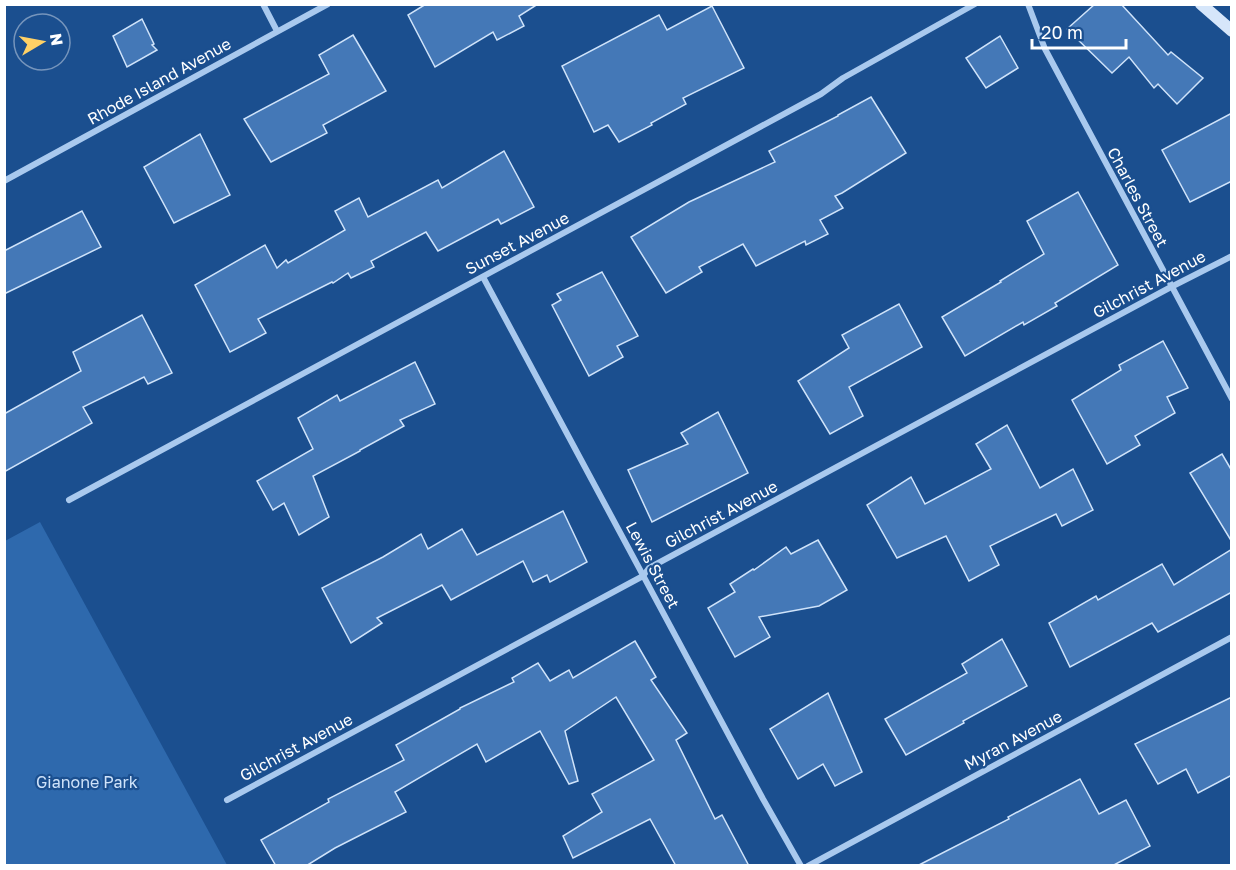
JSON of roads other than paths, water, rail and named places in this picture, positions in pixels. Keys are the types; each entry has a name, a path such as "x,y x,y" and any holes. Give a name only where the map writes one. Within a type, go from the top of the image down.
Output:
{"main road":[{"path":"1201,4 1232,31"}],"street":[{"path":"262,4 277,32"},
{"name":"Rhode Island Avenue","path":"4,181 328,4"},
{"name":"Sunset Avenue","path":"69,500 821,94 843,78 975,4"},
{"name":"Charles Street","path":"1028,4 1045,49 1232,399"},
{"name":"Gilchrist Avenue","path":"227,800 643,576 650,568 1232,256"},
{"name":"Lewis Street","path":"483,277 801,866"},
{"name":"Myran Avenue","path":"808,866 1232,638"}],"park label":[{"name":"Gianone Park","path":"87,782"}]}
